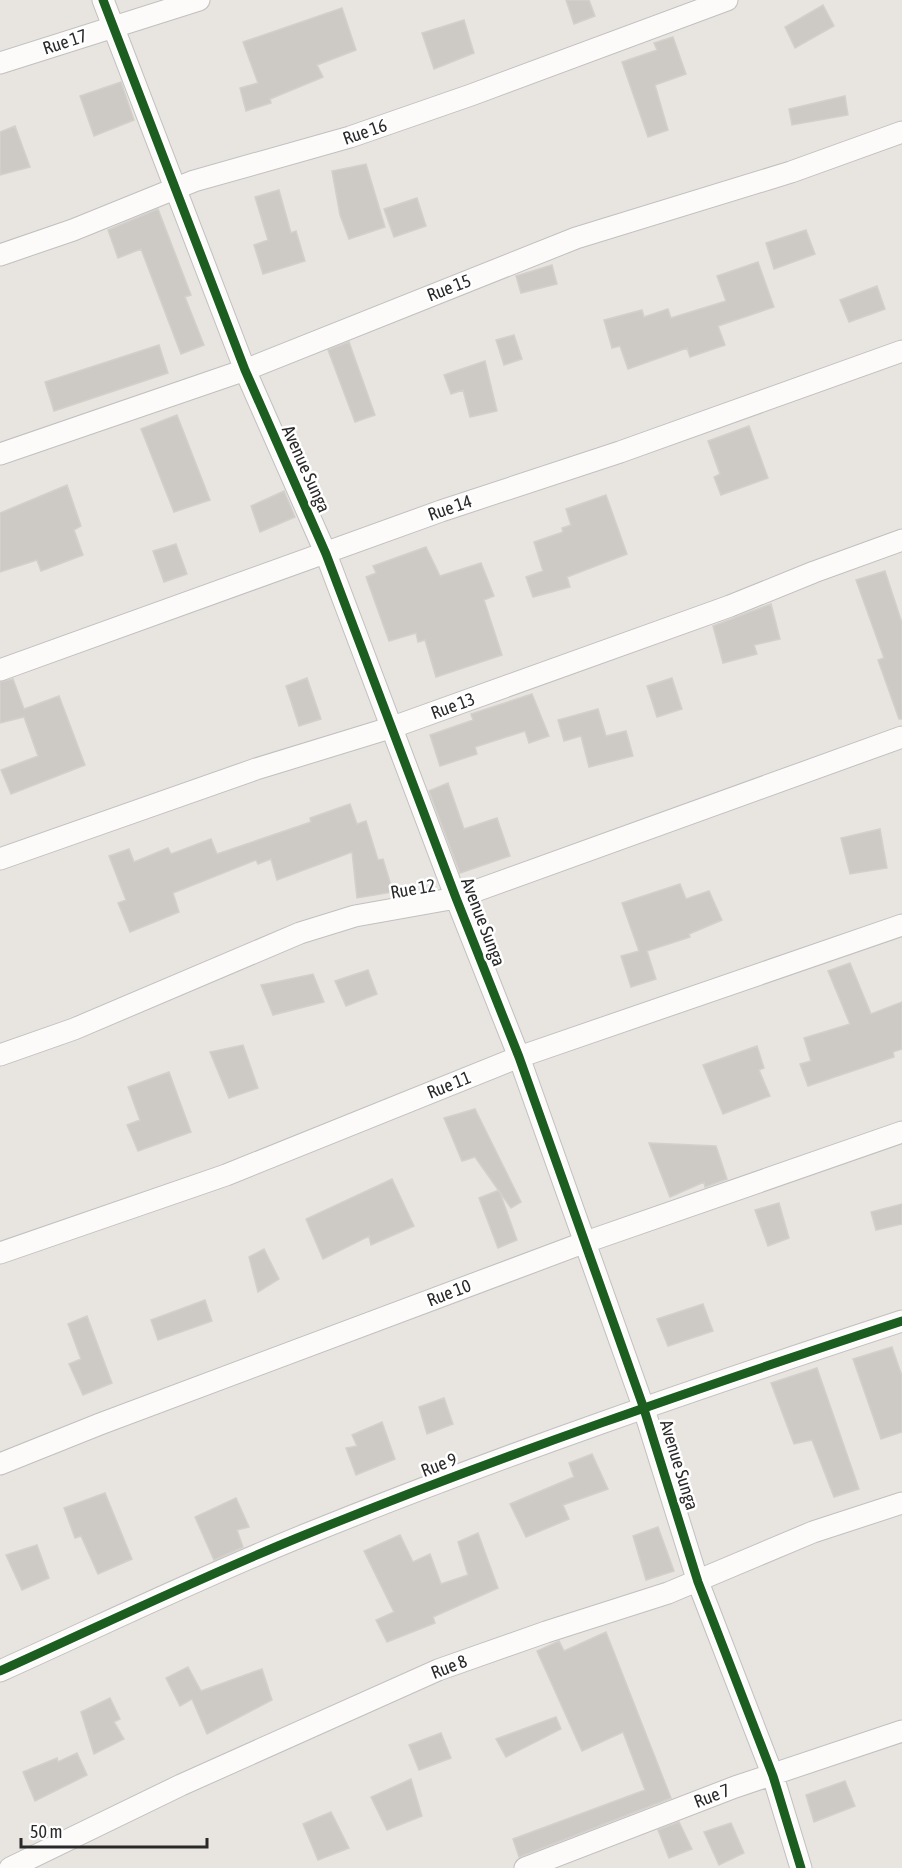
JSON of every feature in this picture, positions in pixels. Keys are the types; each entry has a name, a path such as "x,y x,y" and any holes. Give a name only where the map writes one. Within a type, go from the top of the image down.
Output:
{"street":[{"name":"Avenue Sunga","path":"103,0 173,189 245,370 326,554 456,898 519,1057 583,1243 643,1406 698,1582 773,1776 801,1868"},
{"name":"Rue 17","path":"0,63 199,0"},
{"name":"Rue 16","path":"0,255 73,230 173,189 372,129 727,0"},
{"name":"Rue 15","path":"0,454 245,370 576,238 791,172 902,132"},
{"name":"Rue 14","path":"0,670 441,511 620,452 902,351"},
{"name":"Rue 13","path":"0,859 256,769 393,727 730,606 813,572 902,540"},
{"name":"Rue 12","path":"0,1054 74,1029 300,933 354,916 456,898 902,737"},
{"name":"Rue 11","path":"0,1253 226,1175 519,1057 902,925"},
{"name":"Rue 10","path":"0,1464 100,1424 583,1243 902,1132"},
{"name":"Rue 9","path":"0,1671 304,1535 643,1406 902,1321"},
{"name":"Rue 8","path":"10,1868 181,1785 438,1670 698,1582 813,1532 902,1503"},
{"name":"Rue 7","path":"525,1868 902,1731"}],"building":[{"path":"566,0 589,0 595,16 574,24"},
{"path":"823,5 834,26 795,48 785,27"},
{"path":"342,8 356,50 317,65 323,77 270,99 271,103 246,111 240,88 258,83 243,42"},
{"path":"464,20 474,53 434,69 422,33"},
{"path":"673,37 686,74 655,85 668,130 648,137 622,62 657,50 654,43"},
{"path":"121,82 134,120 94,136 80,96"},
{"path":"845,96 848,115 792,125 789,109"},
{"path":"15,126 30,167 0,175 0,132"},
{"path":"366,164 385,227 349,239 340,215 332,171"},
{"path":"279,190 291,233 296,231 305,261 263,274 254,245 268,240 255,197"},
{"path":"417,198 426,226 394,237 384,209"},
{"path":"158,209 191,295 185,297 204,345 181,354 141,249 118,258 108,230"},
{"path":"806,230 815,254 774,269 766,243"},
{"path":"758,262 774,307 718,326 725,345 690,357 687,348 628,369 620,346 612,348 604,320 642,310 644,317 668,309 671,318 726,301 717,276"},
{"path":"552,265 557,284 521,293 516,276"},
{"path":"877,286 885,309 849,322 840,300"},
{"path":"514,335 522,359 504,365 496,340"},
{"path":"349,342 375,415 355,422 328,350"},
{"path":"159,345 168,373 54,411 45,382"},
{"path":"485,361 497,411 470,417 463,390 451,394 444,375"},
{"path":"177,415 210,500 174,512 141,429"},
{"path":"749,426 768,478 721,495 714,477 720,474 708,441"},
{"path":"67,485 81,526 74,530 83,555 41,571 37,560 0,572 0,513"},
{"path":"284,491 295,517 260,532 251,506"},
{"path":"606,495 627,554 567,577 570,587 533,597 526,577 543,571 534,542 563,532 562,528 571,525 566,509"},
{"path":"176,544 187,574 164,582 153,551"},
{"path":"426,547 440,576 481,563 494,596 484,600 502,655 436,677 425,640 418,642 416,633 389,641 366,577 376,573 373,566"},
{"path":"885,571 902,623 902,719 899,719 878,660 884,658 856,580"},
{"path":"771,604 780,639 754,645 757,654 723,663 713,626"},
{"path":"307,678 321,719 299,726 286,686"},
{"path":"672,678 682,709 657,717 647,686"},
{"path":"13,679 24,709 59,696 85,765 11,794 1,770 38,756 24,717 0,723 0,682"},
{"path":"532,694 549,736 529,743 525,731 475,747 477,754 440,766 430,735 473,720 471,714"},
{"path":"598,709 606,736 626,731 633,756 589,767 581,736 564,741 558,720"},
{"path":"448,783 464,829 497,818 510,856 460,873 429,791"},
{"path":"350,804 357,824 366,821 378,860 383,859 393,892 357,898 352,852 277,880 271,859 258,864 256,860 173,893 179,912 130,932 118,903 126,900 109,856 129,849 134,862 168,848 171,854 211,839 217,854 311,822 310,818"},
{"path":"880,829 887,868 850,874 841,838"},
{"path":"680,884 686,899 709,891 722,920 689,934 690,937 647,951 656,979 631,987 621,956 639,951 622,903"},
{"path":"850,963 871,1014 902,1002 902,1049 893,1052 894,1057 808,1086 800,1064 811,1061 804,1038 850,1024 828,971"},
{"path":"368,970 377,994 346,1006 335,981"},
{"path":"313,974 324,1002 273,1015 261,985"},
{"path":"243,1045 258,1088 229,1098 210,1052"},
{"path":"757,1046 764,1068 759,1070 770,1096 723,1114 703,1065"},
{"path":"169,1072 191,1132 138,1151 127,1125 140,1120 128,1087"},
{"path":"475,1109 521,1202 511,1208 475,1157 462,1161 444,1118"},
{"path":"649,1143 716,1146 727,1179 705,1187 704,1182 670,1197"},
{"path":"392,1179 414,1226 371,1245 369,1236 323,1259 306,1219"},
{"path":"499,1190 517,1240 498,1248 479,1198"},
{"path":"779,1203 789,1238 768,1246 755,1210"},
{"path":"902,1204 902,1224 876,1230 871,1212"},
{"path":"264,1249 279,1279 258,1292 249,1257"},
{"path":"205,1300 212,1321 158,1340 151,1320"},
{"path":"703,1304 713,1331 668,1346 657,1319"},
{"path":"87,1316 112,1383 83,1395 69,1364 81,1359 68,1324"},
{"path":"892,1347 902,1376 902,1432 881,1439 853,1359"},
{"path":"817,1368 859,1489 834,1497 812,1440 794,1444 771,1383"},
{"path":"444,1398 453,1424 427,1434 419,1407"},
{"path":"382,1422 395,1459 356,1475 346,1448 357,1446 352,1435"},
{"path":"592,1454 608,1489 563,1505 569,1519 526,1537 510,1504 574,1477 569,1463"},
{"path":"105,1493 132,1559 98,1574 81,1536 75,1538 64,1508"},
{"path":"236,1498 249,1527 237,1530 243,1547 214,1560 195,1517"},
{"path":"658,1527 674,1571 646,1580 633,1536"},
{"path":"478,1533 498,1588 433,1617 435,1623 387,1642 376,1620 394,1612 364,1551 400,1535 413,1562 430,1554 441,1584 468,1575 458,1542"},
{"path":"37,1545 49,1578 22,1590 6,1555"},
{"path":"606,1632 671,1798 519,1857 513,1839 645,1790 623,1732 582,1751 537,1651 559,1641 564,1651"},
{"path":"188,1667 201,1691 262,1669 272,1700 207,1734 192,1699 180,1706 166,1678"},
{"path":"110,1698 120,1719 114,1722 124,1739 94,1754 81,1712"},
{"path":"556,1717 561,1729 506,1757 496,1739"},
{"path":"441,1733 451,1758 419,1770 409,1745"},
{"path":"77,1753 87,1775 35,1801 23,1772 57,1758 58,1762"},
{"path":"411,1779 422,1816 387,1830 371,1797"},
{"path":"845,1781 855,1806 814,1822 806,1795"},
{"path":"331,1812 349,1848 318,1860 303,1824"},
{"path":"679,1822 692,1849 669,1858 658,1830"},
{"path":"731,1823 744,1853 719,1865 704,1832"}],"cycle path":[{"path":"103,0 245,370 326,554 456,898 519,1057 643,1406 698,1582 773,1776 801,1868"},
{"path":"0,1671 230,1567 380,1505 602,1423 902,1321"}]}
